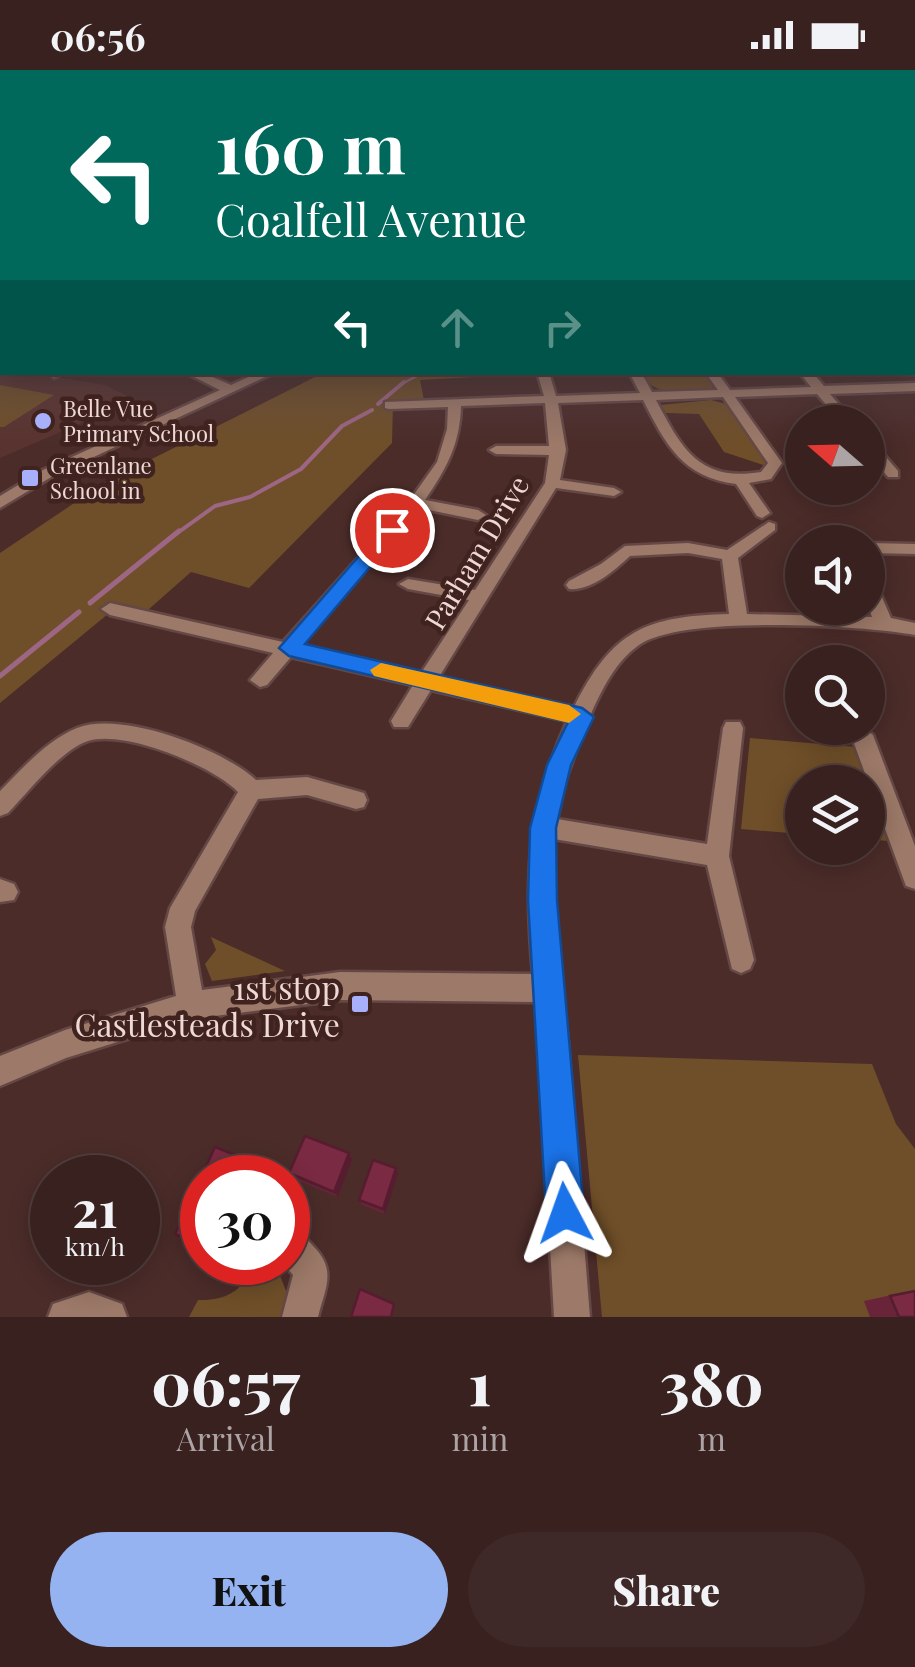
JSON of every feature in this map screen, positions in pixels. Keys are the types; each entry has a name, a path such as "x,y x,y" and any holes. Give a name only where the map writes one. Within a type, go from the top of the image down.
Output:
{"street":[{"path":"197,375 230,390"},
{"path":"0,503 48,473 263,375"},
{"name":"Parham Drive","path":"401,720 429,682 552,483 559,450 545,375"},
{"path":"636,375 687,465 708,477 744,485 766,476 776,464 713,375"},
{"path":"808,375 833,405"},
{"path":"875,375 886,388"},
{"path":"389,405 915,388"},
{"path":"260,680 415,503 444,462 454,429 455,403"},
{"path":"496,450 559,450"},
{"path":"885,465 893,474"},
{"path":"552,483 614,492"},
{"path":"730,556 765,520 744,485"},
{"path":"415,503 478,514"},
{"path":"574,585 607,568 625,551 688,548 730,556"},
{"path":"885,548 915,549"},
{"path":"730,556 739,622"},
{"path":"408,584 482,597"},
{"path":"110,609 582,717"},
{"path":"572,1317 548,988 543,828 559,765 608,662 636,638 671,625 785,622"},
{"path":"885,623 915,629"},
{"path":"734,728 717,856 740,960"},
{"path":"0,806 54,755 86,732 119,733 201,757 228,768 251,790 306,786 356,800"},
{"path":"866,745 915,878"},
{"path":"191,1005 178,928 183,908 251,790"},
{"path":"543,828 717,856"},
{"path":"0,1071 65,1044 191,1005 340,986 548,988"},
{"path":"300,1317 308,1285"},
{"path":"66,1317 89,1310 109,1317"}],"shaded area":[{"name":"Belle Vue Primary School","path":"0,375 44,375 105,385 135,400 0,458"},
{"path":"319,375 511,375 420,380 424,400 393,403 392,443 249,588 191,572 149,609 114,609 0,703 0,553 104,483"},
{"path":"642,375 706,375 713,387 670,392"},
{"path":"0,385 54,395 0,427"},
{"path":"711,400 726,404 765,458 766,466 724,452 699,414 666,413 661,405"},
{"path":"750,738 785,741 785,745 856,747 862,765 785,765 785,833 741,829"},
{"path":"211,937 285,971 212,981 205,964 216,950"},
{"path":"578,1055 872,1064 896,1124 915,1149 915,1317 602,1317"},
{"path":"284,1285 290,1301 283,1317 189,1317 198,1300 226,1296 240,1287"}],"building":[{"path":"305,1136 349,1153 334,1192 310,1182 310,1155 297,1155"},
{"path":"215,1147 235,1155 211,1155"},
{"path":"373,1160 396,1168 383,1209 359,1200"},
{"path":"360,1289 394,1304 391,1317 351,1317"},
{"path":"915,1291 915,1317 899,1317 890,1296"}],"waterway":[{"path":"401,384 418,375"},
{"path":"378,404 401,384"},
{"path":"176,534 215,506 250,497 301,469 342,426 372,410"},
{"path":"90,603 179,531"},
{"path":"0,676 79,612"}],"slow traffic":[{"path":"381,670 569,714"}],"place":[{"name":"Belle Vue Primary School","path":"43,421"},
{"name":"Greenlane School in","path":"30,478"},
{"name":"1st stop Castlesteads Drive","path":"360,1004"}],"route":[{"path":"392,530 289,648 582,717 559,765 543,828 542,900 565,1213"}]}
